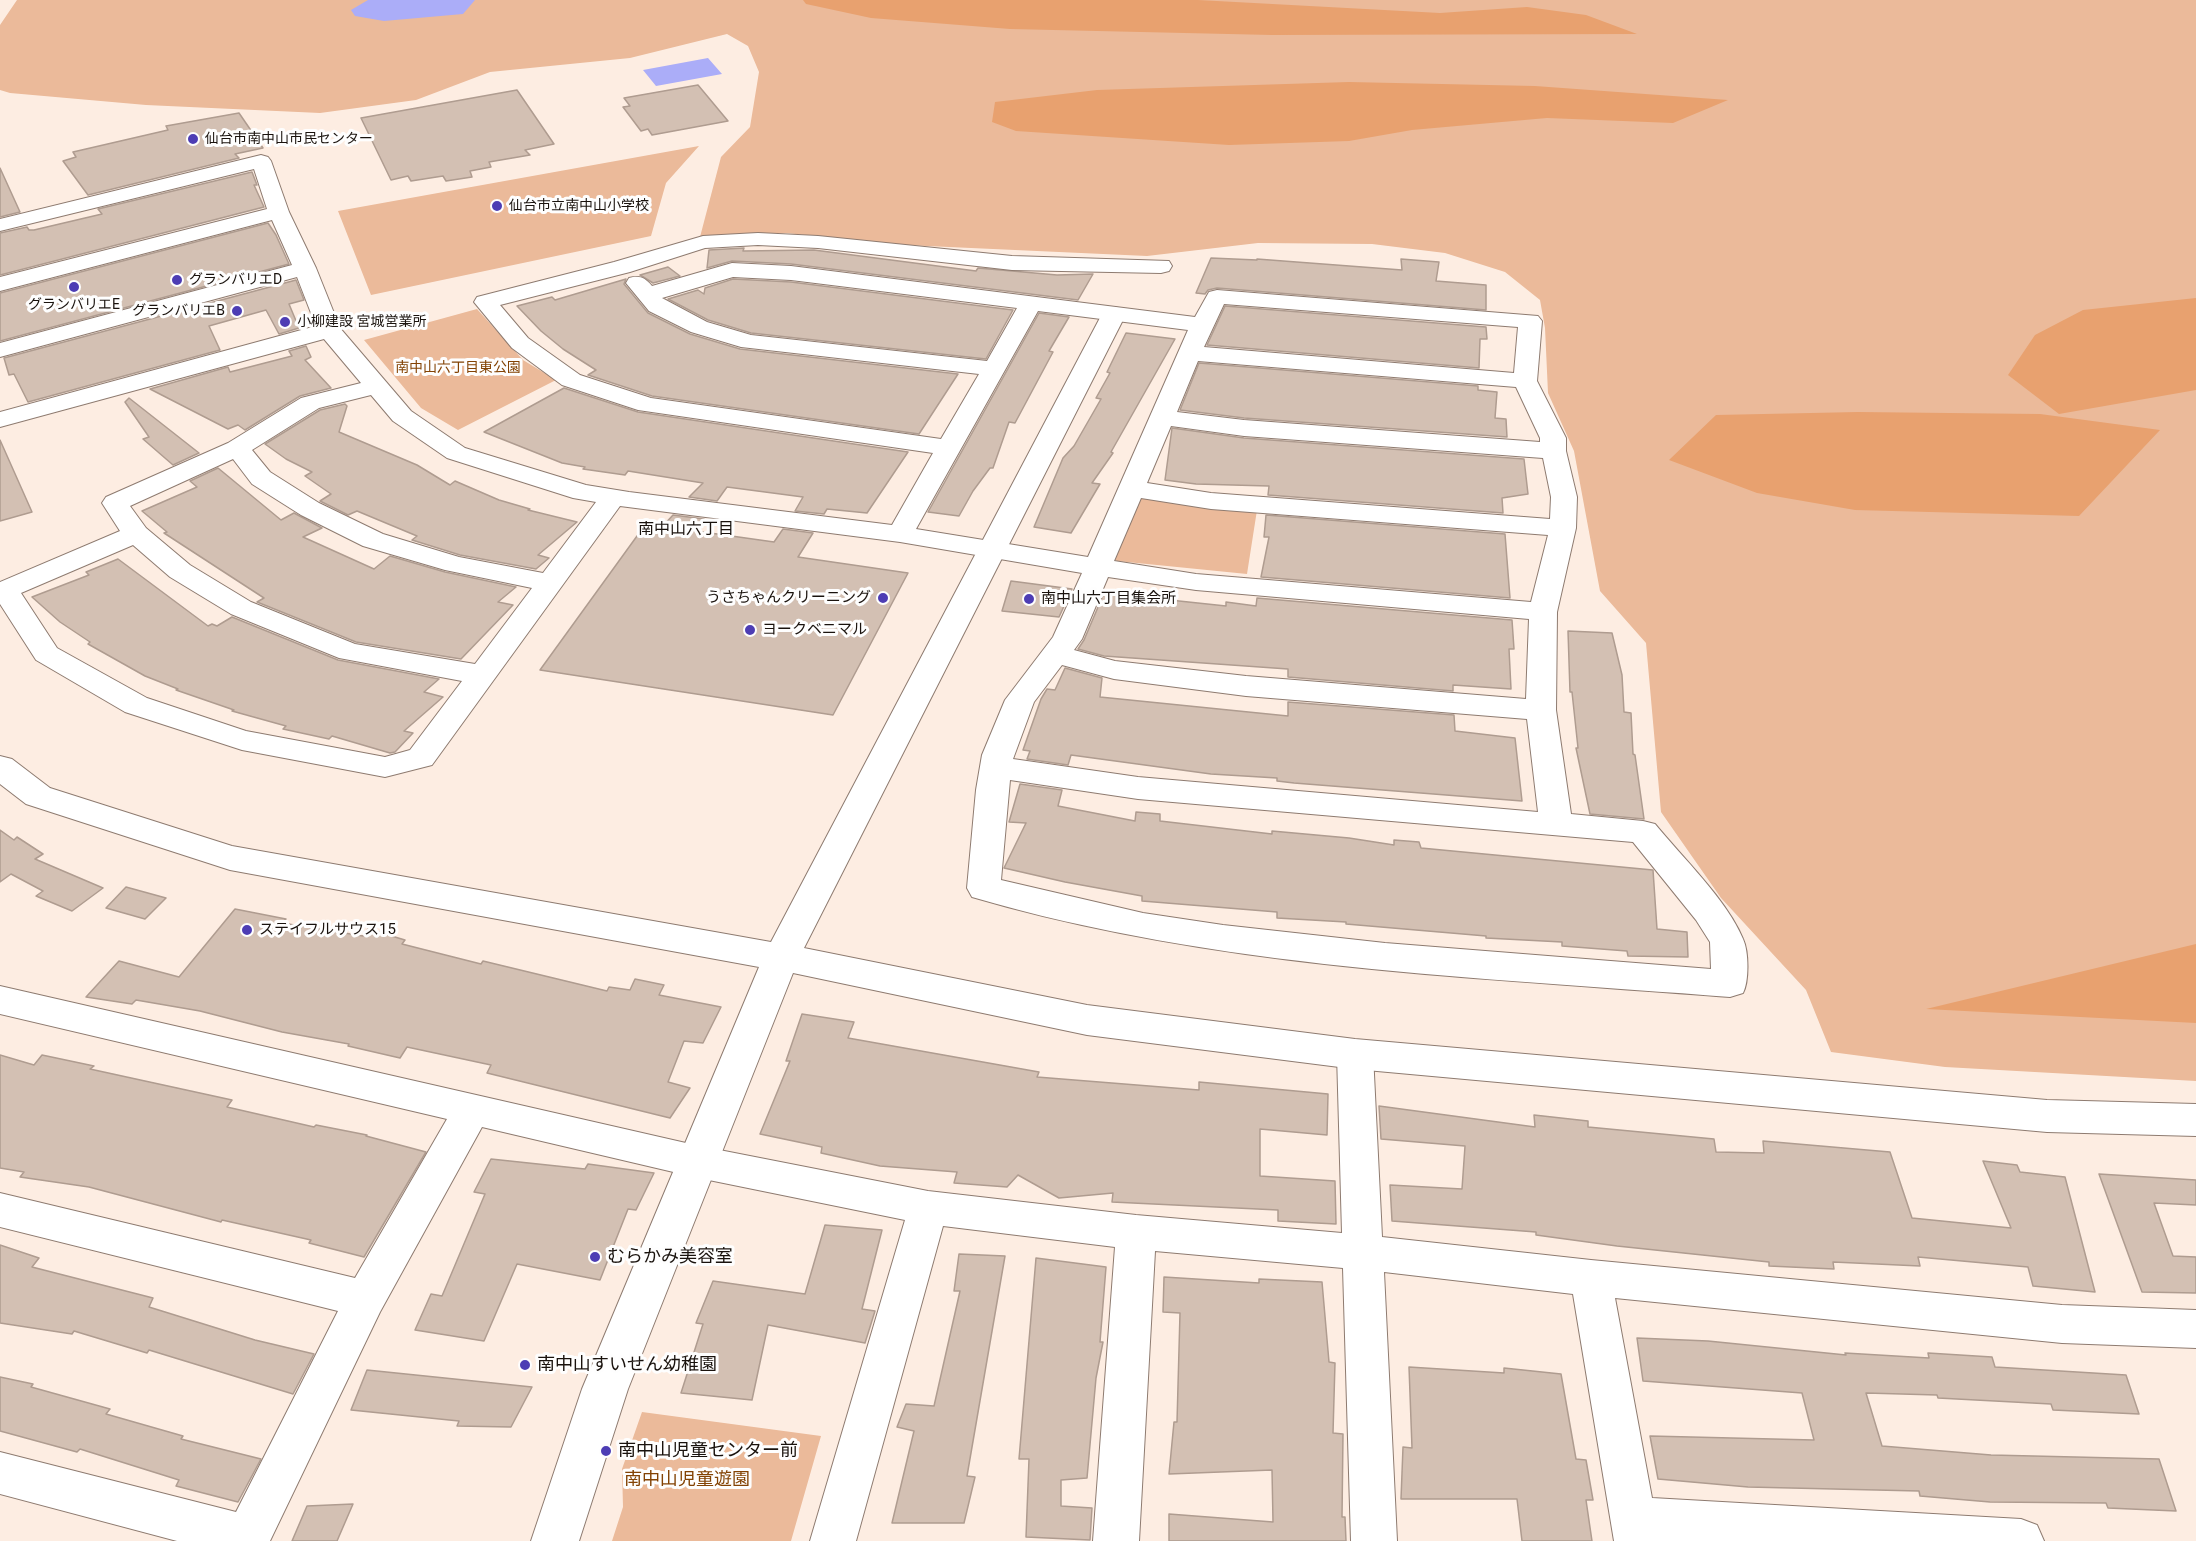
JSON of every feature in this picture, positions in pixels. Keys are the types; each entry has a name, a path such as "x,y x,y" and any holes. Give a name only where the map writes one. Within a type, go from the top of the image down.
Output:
{"street":[{"path":"0,225 261,161 279,212 305,268 329,330 402,416 456,453 582,492 900,534 1098,568 1196,582 1543,612"},
{"path":"0,284 279,212"},
{"path":"949,448 647,405 571,380 520,343 486,303 622,267 703,242 758,239 818,242 1012,263 1161,267"},
{"path":"622,267 657,306 699,327 749,342 994,369"},
{"path":"0,350 305,268"},
{"path":"647,295 732,270 792,273 1202,325"},
{"path":"996,767 1138,788 1642,832 1708,911 1727,941 1730,984 1384,956 1223,938 1143,926 984,888 996,767 998,755 1020,700 1067,639 1202,325 1217,297 1530,321 1525,381 1553,438 1553,451 1564,497 1563,528 1543,612 1541,710 1556,824"},
{"path":"900,534 1032,304"},
{"path":"555,1541 605,1389 781,957 1114,314"},
{"path":"0,394 3,419 329,330"},
{"path":"1190,353 1525,381"},
{"path":"377,386 310,403 237,448 115,503 136,534 180,572 241,608 349,652 482,675"},
{"path":"1163,418 1244,428 1553,451"},
{"path":"237,448 261,478 310,509 373,540 455,564 550,583"},
{"path":"1132,489 1211,501 1563,528"},
{"path":"136,534 5,590 46,654 136,705 242,740 385,767 421,758 614,497"},
{"path":"1056,654 1114,670 1235,684 1541,710"},
{"path":"0,766 38,796 230,858 781,957 1087,1020 1355,1054 2047,1116 2196,1120"},
{"path":"0,1000 699,1162 928,1208 1136,1232 1361,1252 1591,1278 2062,1324 2196,1329"},
{"path":"1355,1054 1374,1541"},
{"path":"0,1473 246,1539 365,1299 473,1108"},
{"path":"833,1541 928,1208"},
{"path":"0,1210 365,1299"},
{"path":"1116,1541 1136,1232"},
{"path":"1591,1278 1635,1530 2021,1541"}],"green space":[{"path":"17,0 2196,0 2196,1081 1945,1067 1831,1052 1806,990 1721,898 1661,812 1646,643 1600,591 1574,451 1548,393 1545,328 1540,300 1505,272 1445,253 1372,244 1258,243 1147,256 905,245 786,233 700,237 721,157 750,127 759,72 748,46 727,34 630,58 490,72 416,100 320,113 146,105 10,93 0,90 0,25"},
{"path":"699,146 666,183 651,236 371,295 338,211"},
{"name":"南中山六丁目東公園","path":"477,309 523,360 556,380 458,430 421,408 364,340"},
{"path":"1141,498 1257,510 1247,574 1117,561 1109,555"},
{"name":"南中山児童遊園","path":"642,1412 821,1436 791,1541 612,1541 623,1507 622,1469"}],"shaded area":[{"path":"803,0 1198,0 1440,13 1527,7 1586,15 1637,34 1272,35 1010,29 871,18 806,4"},
{"path":"1349,82 1535,86 1728,100 1673,123 1547,118 1412,130 1349,141 1229,145 1016,131 992,122 995,102 1097,90"},
{"path":"2196,298 2196,390 2059,414 2008,375 2035,335 2083,310"},
{"path":"1858,412 2040,414 2160,430 2079,516 1855,510 1757,493 1669,460 1716,415"},
{"path":"2196,944 2196,1023 1926,1009"}],"water":[{"path":"368,0 475,0 463,14 384,21 355,16 351,10"},
{"path":"708,58 722,74 656,86 643,70"}],"building":[{"path":"698,85 728,121 652,135 648,129 641,131 623,107 630,106 624,98"},
{"path":"517,90 554,144 525,150 530,155 489,162 491,167 470,171 472,177 446,181 443,176 411,181 408,176 391,180 361,118"},
{"name":"仙台市南中山市民センター","path":"239,113 263,148 235,154 239,158 88,195 63,161 76,157 73,152 168,130 166,126"},
{"path":"0,168 20,212 0,217"},
{"path":"252,172 257,185 254,185 264,207 0,275 0,233 27,227 29,230 34,230 102,214 98,209"},
{"path":"268,223 289,264 0,341 0,293"},
{"path":"744,248 743,251 814,250 976,271 978,268 1057,275 1093,274 1078,300 791,264 732,261 707,268 709,250"},
{"path":"1211,258 1257,259 1402,270 1401,259 1439,262 1436,281 1486,285 1486,310 1217,288 1208,290 1205,294 1196,293"},
{"path":"668,267 680,276 653,283 640,275"},
{"path":"626,279 624,284 648,313 690,334 740,349 958,374 919,434 652,396 588,375 596,370 563,349 541,331 517,306 552,297 555,300"},
{"path":"733,279 791,282 1013,310 986,359 751,333 708,320 668,299 698,290 704,294 705,288"},
{"path":"296,280 304,300 289,304 299,328 279,334 266,310 209,326 220,350 28,402 14,374 9,375 4,358"},
{"path":"1225,306 1486,327 1487,339 1480,339 1479,368 1207,345"},
{"path":"1039,313 1069,317 1049,351 1053,352 1015,423 1009,422 993,468 990,468 973,491 959,516 928,512"},
{"path":"1126,333 1175,339 1111,452 1113,453 1092,483 1100,484 1071,533 1034,527 1063,458 1074,446 1101,399 1096,398 1110,373 1107,372"},
{"path":"306,346 311,357 305,360 331,388 300,396 245,430 238,425 228,429 150,389 228,367 230,372 292,356 289,351"},
{"path":"1199,363 1478,386 1478,390 1497,392 1495,418 1506,419 1507,437 1244,418 1180,410"},
{"path":"564,388 638,412 908,452 867,513 827,509 824,514 795,511 803,497 727,487 717,501 689,497 703,483 628,471 625,475 583,469 585,467 562,463 484,432"},
{"path":"129,398 199,453 173,465 143,439 149,437 125,402"},
{"path":"345,404 347,406 339,432 417,465 450,485 455,481 499,500 530,509 528,510 577,522 538,555 549,558 536,569 460,555 412,540 417,536 357,511 348,515 320,501 331,494 305,476 312,472 286,459 265,444 320,410"},
{"path":"1172,428 1244,438 1524,459 1528,494 1502,498 1503,513 1268,495 1269,486 1196,484 1165,480"},
{"path":"0,440 32,512 0,521"},
{"path":"218,468 281,520 294,513 322,528 303,537 374,569 390,556 445,572 516,587 498,602 513,605 461,659 356,642 257,602 264,598 164,533 167,532 142,511 197,487 190,481"},
{"path":"673,515 704,519 696,531 774,542 783,529 813,533 798,557 908,573 833,715 540,670 645,525 662,527"},
{"path":"1266,515 1505,534 1510,598 1261,577 1269,537 1264,537"},
{"path":"118,559 208,626 212,624 217,626 232,617 338,660 439,679 424,692 443,697 404,731 413,733 395,752 390,753 332,736 329,739 283,729 286,726 232,711 234,710 176,690 178,689 145,676 88,644 90,642 60,622 32,597 89,575 86,572"},
{"name":"南中山六丁目集会所","path":"1011,581 1072,589 1059,617 1002,611"},
{"path":"1104,593 1226,606 1226,602 1256,606 1257,598 1512,620 1514,649 1509,649 1511,689 1453,685 1453,691 1288,677 1288,669 1104,656 1078,649"},
{"path":"1568,631 1612,633 1622,675 1624,712 1631,713 1633,754 1635,755 1644,819 1590,814 1576,748 1578,748 1572,692 1570,692"},
{"path":"1065,668 1102,678 1100,697 1288,716 1288,702 1454,715 1455,731 1515,738 1522,801 1294,783 1277,781 1277,778 1211,774 1071,755 1068,765 1027,759 1030,751 1023,750 1041,699 1047,689 1055,690"},
{"path":"1020,784 1062,790 1058,806 1135,821 1136,812 1160,814 1160,821 1272,834 1272,831 1349,838 1394,845 1394,840 1419,842 1421,848 1653,870 1657,929 1687,932 1688,957 1628,956 1627,951 1562,946 1562,942 1486,938 1486,936 1346,924 1346,922 1277,918 1277,912 1142,901 1142,896 1004,868 1026,823 1009,822"},
{"path":"0,830 14,840 17,837 43,854 35,859 103,888 72,911 36,896 43,891 11,874 0,882"},
{"path":"126,887 166,898 145,919 106,908"},
{"path":"235,909 286,919 282,923 363,936 368,929 405,940 402,944 481,964 483,961 607,991 609,987 630,990 635,979 664,985 659,995 721,1007 703,1043 684,1041 668,1082 690,1088 670,1118 487,1073 491,1065 407,1047 400,1058 348,1046 349,1044 282,1032 200,1011 136,1000 132,1004 86,997 119,961 179,977"},
{"path":"802,1014 854,1022 848,1038 1039,1072 1037,1077 1199,1090 1199,1082 1328,1094 1327,1135 1260,1129 1260,1176 1335,1181 1336,1224 1278,1221 1278,1210 1112,1202 1113,1193 1059,1198 1018,1175 1007,1187 954,1183 957,1172 880,1166 821,1153 822,1147 760,1134 790,1061 786,1061"},
{"path":"0,1055 34,1065 42,1055 94,1066 90,1069 232,1100 227,1107 314,1127 316,1125 367,1135 426,1152 364,1257 309,1243 311,1240 222,1220 221,1222 89,1187 20,1177 24,1172 0,1168"},
{"path":"1379,1106 1535,1127 1534,1115 1588,1121 1588,1127 1714,1139 1716,1152 1764,1153 1763,1141 1890,1152 1912,1218 2011,1228 1983,1161 2017,1165 2020,1172 2065,1177 2095,1292 2033,1286 2028,1267 1918,1257 1920,1266 1833,1262 1834,1269 1769,1266 1769,1262 1617,1246 1536,1235 1536,1232 1392,1221 1390,1185 1462,1189 1465,1146 1381,1139"},
{"path":"491,1159 585,1169 588,1164 654,1173 636,1210 628,1209 600,1280 517,1264 484,1341 415,1330 431,1294 442,1296 485,1194 474,1192"},
{"path":"2099,1174 2196,1180 2196,1205 2154,1203 2173,1256 2196,1257 2196,1293 2142,1292"},
{"path":"825,1225 882,1230 862,1309 875,1311 865,1343 768,1325 752,1400 681,1393 703,1324 696,1323 713,1281 805,1294"},
{"path":"0,1245 39,1258 32,1267 153,1298 149,1307 255,1340 314,1354 293,1394 149,1350 147,1353 74,1331 72,1334 0,1323"},
{"path":"959,1254 1005,1256 967,1476 975,1477 964,1523 892,1523 914,1431 897,1427 906,1404 934,1406 960,1291 954,1291"},
{"path":"1036,1258 1106,1267 1100,1342 1103,1342 1096,1378 1087,1478 1061,1480 1061,1506 1092,1508 1090,1540 1026,1537 1029,1459 1019,1459"},
{"path":"1164,1277 1259,1283 1259,1279 1322,1282 1329,1362 1335,1363 1333,1433 1343,1434 1342,1517 1345,1517 1346,1541 1169,1541 1169,1514 1273,1522 1272,1470 1169,1474 1174,1422 1177,1422 1180,1313 1163,1312"},
{"path":"1637,1338 1708,1341 1846,1355 1845,1353 1929,1358 1928,1353 1992,1357 1995,1367 2126,1375 2139,1414 2053,1410 2051,1404 1938,1398 1937,1395 1866,1393 1882,1446 1991,1455 2159,1459 2176,1511 2108,1508 2106,1503 1990,1502 1920,1496 1919,1491 1748,1487 1658,1479 1650,1436 1814,1440 1802,1393 1643,1381"},
{"path":"1409,1367 1504,1373 1504,1368 1561,1374 1576,1459 1586,1460 1593,1500 1586,1500 1592,1541 1522,1541 1517,1499 1401,1499 1403,1447 1412,1448"},
{"path":"367,1370 532,1387 511,1427 457,1426 459,1421 351,1410"},
{"path":"0,1377 33,1384 31,1387 110,1409 106,1414 183,1436 181,1439 261,1459 238,1502 176,1486 179,1480 80,1449 77,1452 0,1431"},
{"path":"353,1504 337,1541 292,1541 307,1506"}],"place":[{"name":"仙台市南中山市民センター","path":"193,139"},
{"name":"仙台市立南中山小学校","path":"497,206"},
{"name":"グランバリエD","path":"177,280"},
{"name":"グランバリエE","path":"74,287"},
{"name":"グランバリエB","path":"237,311"},
{"name":"小柳建設 宮城営業所","path":"285,322"},
{"name":"うさちゃんクリーニング","path":"883,598"},
{"name":"南中山六丁目集会所","path":"1029,599"},
{"name":"ヨークベニマル","path":"750,630"},
{"name":"ステイフルサウス15","path":"247,930"},
{"name":"むらかみ美容室","path":"595,1257"},
{"name":"南中山すいせん幼稚園","path":"525,1365"},
{"name":"南中山児童センター前","path":"606,1451"}],"district":[{"name":"南中山六丁目","path":"686,530"}]}
